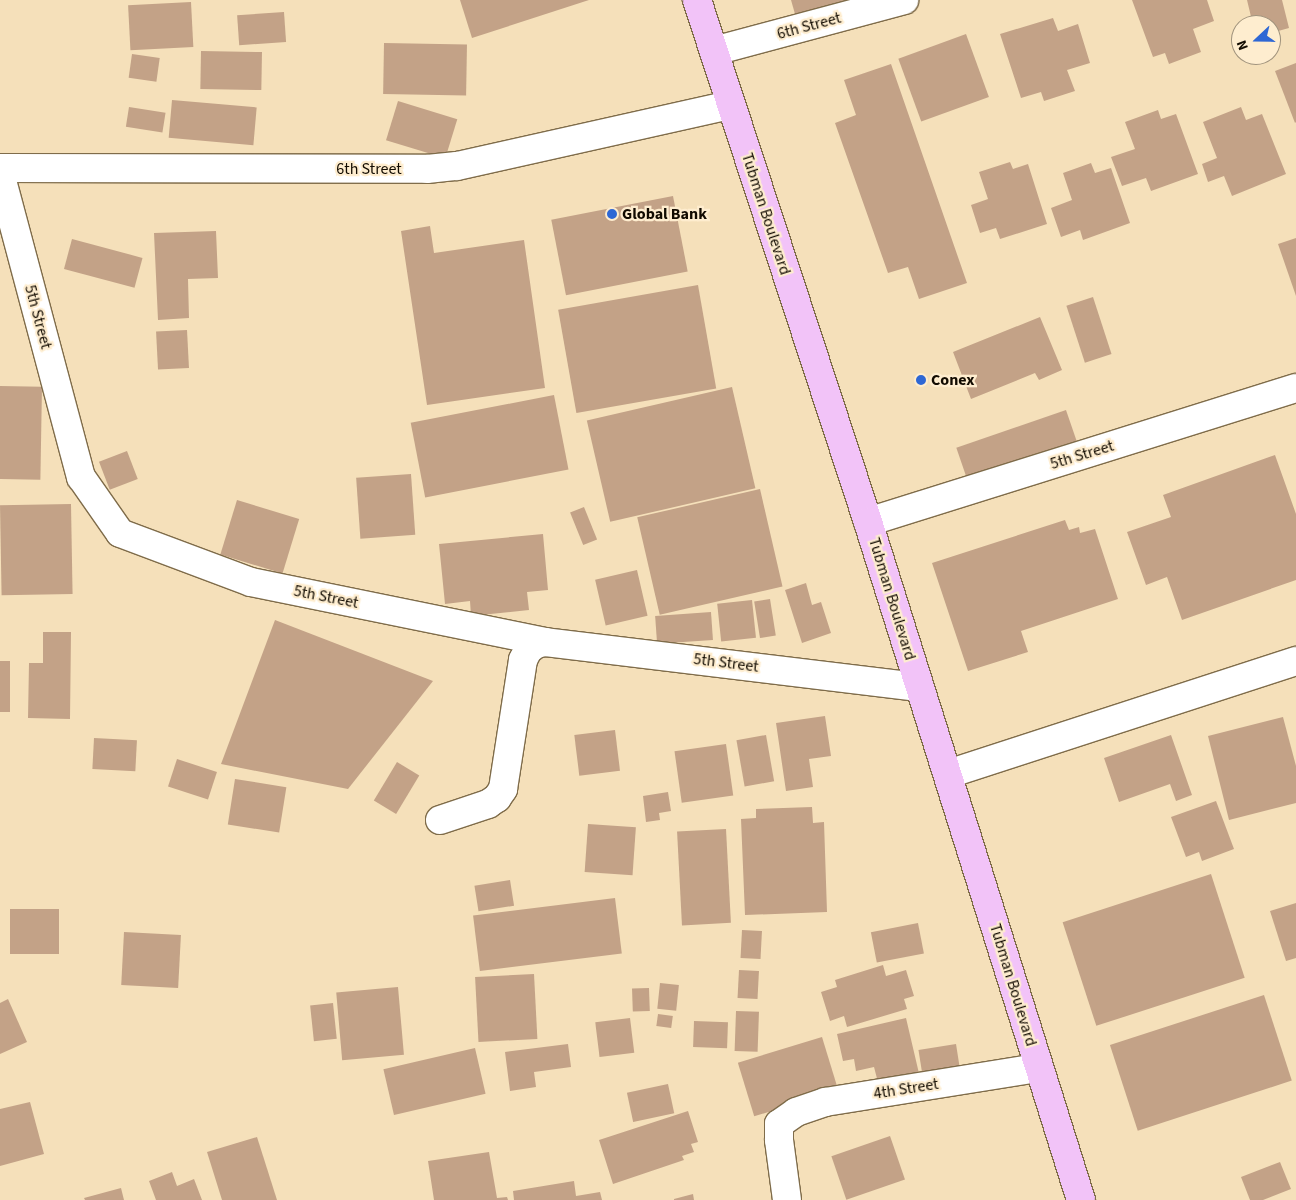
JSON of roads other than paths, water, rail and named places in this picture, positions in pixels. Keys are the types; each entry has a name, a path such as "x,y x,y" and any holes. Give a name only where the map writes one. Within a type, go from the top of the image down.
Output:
{"highway":[{"name":"Tubman Boulevard","path":"696,0 868,522 1081,1200"}],"street":[{"name":"6th Street","path":"714,51 904,0"},
{"name":"6th Street","path":"0,168 427,169 457,166 730,105"},
{"name":"5th Street","path":"0,173 81,477 120,533 251,582 545,642 919,687"},
{"name":"5th Street","path":"868,522 1296,388"},
{"path":"440,820 488,804 497,798 503,790 523,660 528,650 536,644 545,642"},
{"path":"948,774 1296,661"},
{"name":"4th Street","path":"787,1200 779,1124 796,1112 825,1102 1038,1068"}],"place":[{"name":"Global Bank","path":"612,214"},
{"name":"Conex","path":"921,380"}]}
